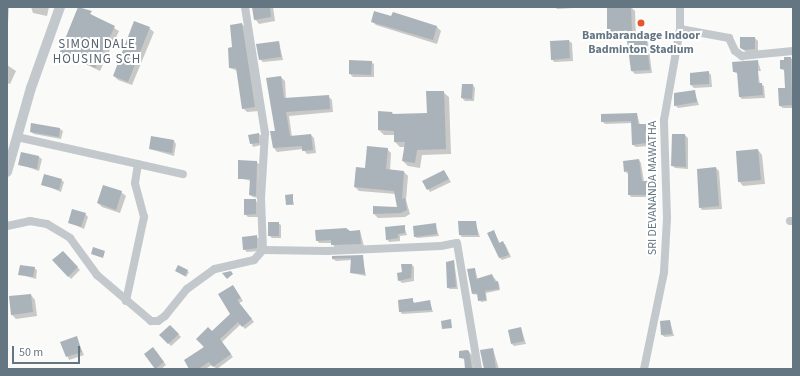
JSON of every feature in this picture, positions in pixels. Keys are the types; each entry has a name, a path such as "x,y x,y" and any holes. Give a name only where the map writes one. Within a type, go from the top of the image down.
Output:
{"street":[{"path":"7,172 60,7"},
{"path":"7,226 30,221 47,224 70,238 96,275 150,321 158,321 187,289 215,269 254,260 263,250 261,198 265,133 245,7"},
{"name":"SRI DEVANANDA MAWATHA","path":"644,369 664,272 667,218 664,120 680,29 680,7"},
{"path":"680,29 729,38 735,51 742,56 793,51"},
{"path":"17,137 183,174"},
{"path":"126,301 144,217 135,183 138,164"},
{"path":"263,250 327,251 441,246 457,242 478,369"}],"building":[{"path":"78,7 92,11 90,14 115,26 95,68 73,57 72,60 59,54"},
{"path":"252,7 270,7 271,17 254,20"},
{"path":"607,7 631,7 632,34 607,35"},
{"path":"374,11 391,16 393,12 437,26 433,40 371,22"},
{"path":"134,21 150,27 128,82 113,76"},
{"path":"242,23 255,107 242,109 236,68 229,68 228,48 232,47 230,25"},
{"path":"740,37 755,37 755,49 744,50 740,48"},
{"path":"646,38 650,70 631,71 627,40"},
{"path":"569,40 570,58 551,60 550,41"},
{"path":"279,41 281,57 259,60 256,44"},
{"path":"784,57 791,57 792,105 779,106 778,88 785,88 784,69 780,69 780,60 784,60"},
{"path":"349,60 372,61 371,75 349,74"},
{"path":"758,60 758,83 762,83 763,95 739,97 737,72 733,72 732,62"},
{"path":"709,71 709,84 690,85 690,73"},
{"path":"281,76 284,98 329,95 330,109 286,112 290,136 311,134 313,150 302,151 302,146 273,148 270,131 275,131 266,78"},
{"path":"462,84 473,84 472,99 461,98"},
{"path":"695,90 697,102 674,106 674,93"},
{"path":"426,91 444,91 446,149 417,150 415,163 402,161 405,142 394,142 394,131 378,130 378,111 392,112 392,114 427,113"},
{"path":"637,113 638,124 649,124 649,132 645,133 646,143 632,145 631,121 601,122 601,114"},
{"path":"31,123 60,128 59,137 30,132"},
{"path":"259,133 259,143 250,144 248,135"},
{"path":"672,134 685,134 686,167 671,166"},
{"path":"151,136 174,140 172,153 149,149"},
{"path":"367,146 388,148 386,169 404,171 402,199 405,198 407,210 401,213 373,214 373,206 397,207 394,191 354,187 356,167 365,168"},
{"path":"758,149 761,180 738,182 736,151"},
{"path":"21,152 39,156 37,169 18,165"},
{"path":"639,159 642,181 648,181 648,195 628,195 628,171 624,172 623,161"},
{"path":"238,160 257,161 256,196 249,195 250,179 238,179"},
{"path":"716,167 719,206 699,208 697,169"},
{"path":"444,170 449,179 427,190 422,181"},
{"path":"44,174 62,179 59,190 41,185"},
{"path":"103,185 122,191 116,210 97,203"},
{"path":"293,194 293,204 286,205 285,195"},
{"path":"244,199 256,199 256,214 244,215"},
{"path":"72,209 86,213 81,227 68,223"},
{"path":"458,221 476,221 478,235 459,235"},
{"path":"268,222 279,222 279,236 268,236"},
{"path":"436,223 437,234 414,237 413,226"},
{"path":"405,225 405,233 398,234 398,238 386,240 385,227"},
{"path":"346,228 350,231 360,230 361,244 331,245 331,240 316,241 315,230"},
{"path":"494,230 499,243 503,241 509,255 499,258 487,233"},
{"path":"257,235 257,248 243,250 242,237"},
{"path":"93,247 105,251 103,258 91,254"},
{"path":"63,251 78,267 68,277 52,260"},
{"path":"363,255 365,274 350,273 351,258 332,259 332,256"},
{"path":"454,260 456,287 447,288 446,262"},
{"path":"401,264 412,264 411,278 398,281 397,273 402,272"},
{"path":"20,265 35,267 33,277 18,275"},
{"path":"178,265 188,270 185,276 175,271"},
{"path":"475,268 476,279 492,274 495,282 498,281 499,289 485,291 486,300 478,301 477,293 472,294 467,269"},
{"path":"231,271 233,274 227,279 222,273"},
{"path":"233,285 241,298 237,300 252,319 242,327 238,322 220,339 231,354 213,367 209,362 198,369 189,369 184,360 204,347 196,339 208,327 212,331 230,314 218,294"},
{"path":"31,294 33,312 11,315 9,296"},
{"path":"413,298 413,303 430,300 432,310 399,312 398,300"},
{"path":"451,319 452,328 442,329 441,321"},
{"path":"670,320 672,334 661,335 660,321"},
{"path":"170,325 179,334 168,344 159,335"},
{"path":"521,327 524,341 511,344 508,330"},
{"path":"77,336 82,352 66,357 60,342"},
{"path":"153,347 164,362 155,369 144,354"},
{"path":"493,348 496,369 484,369 480,350"},
{"path":"459,351 469,351 472,368 465,369 464,358 459,358"}],"place":[{"name":"Bambarandage Indoor Badminton Stadium","path":"641,23"}],"district":[{"name":"SIMON DALE HOUSING SCH","path":"97,52"}]}
